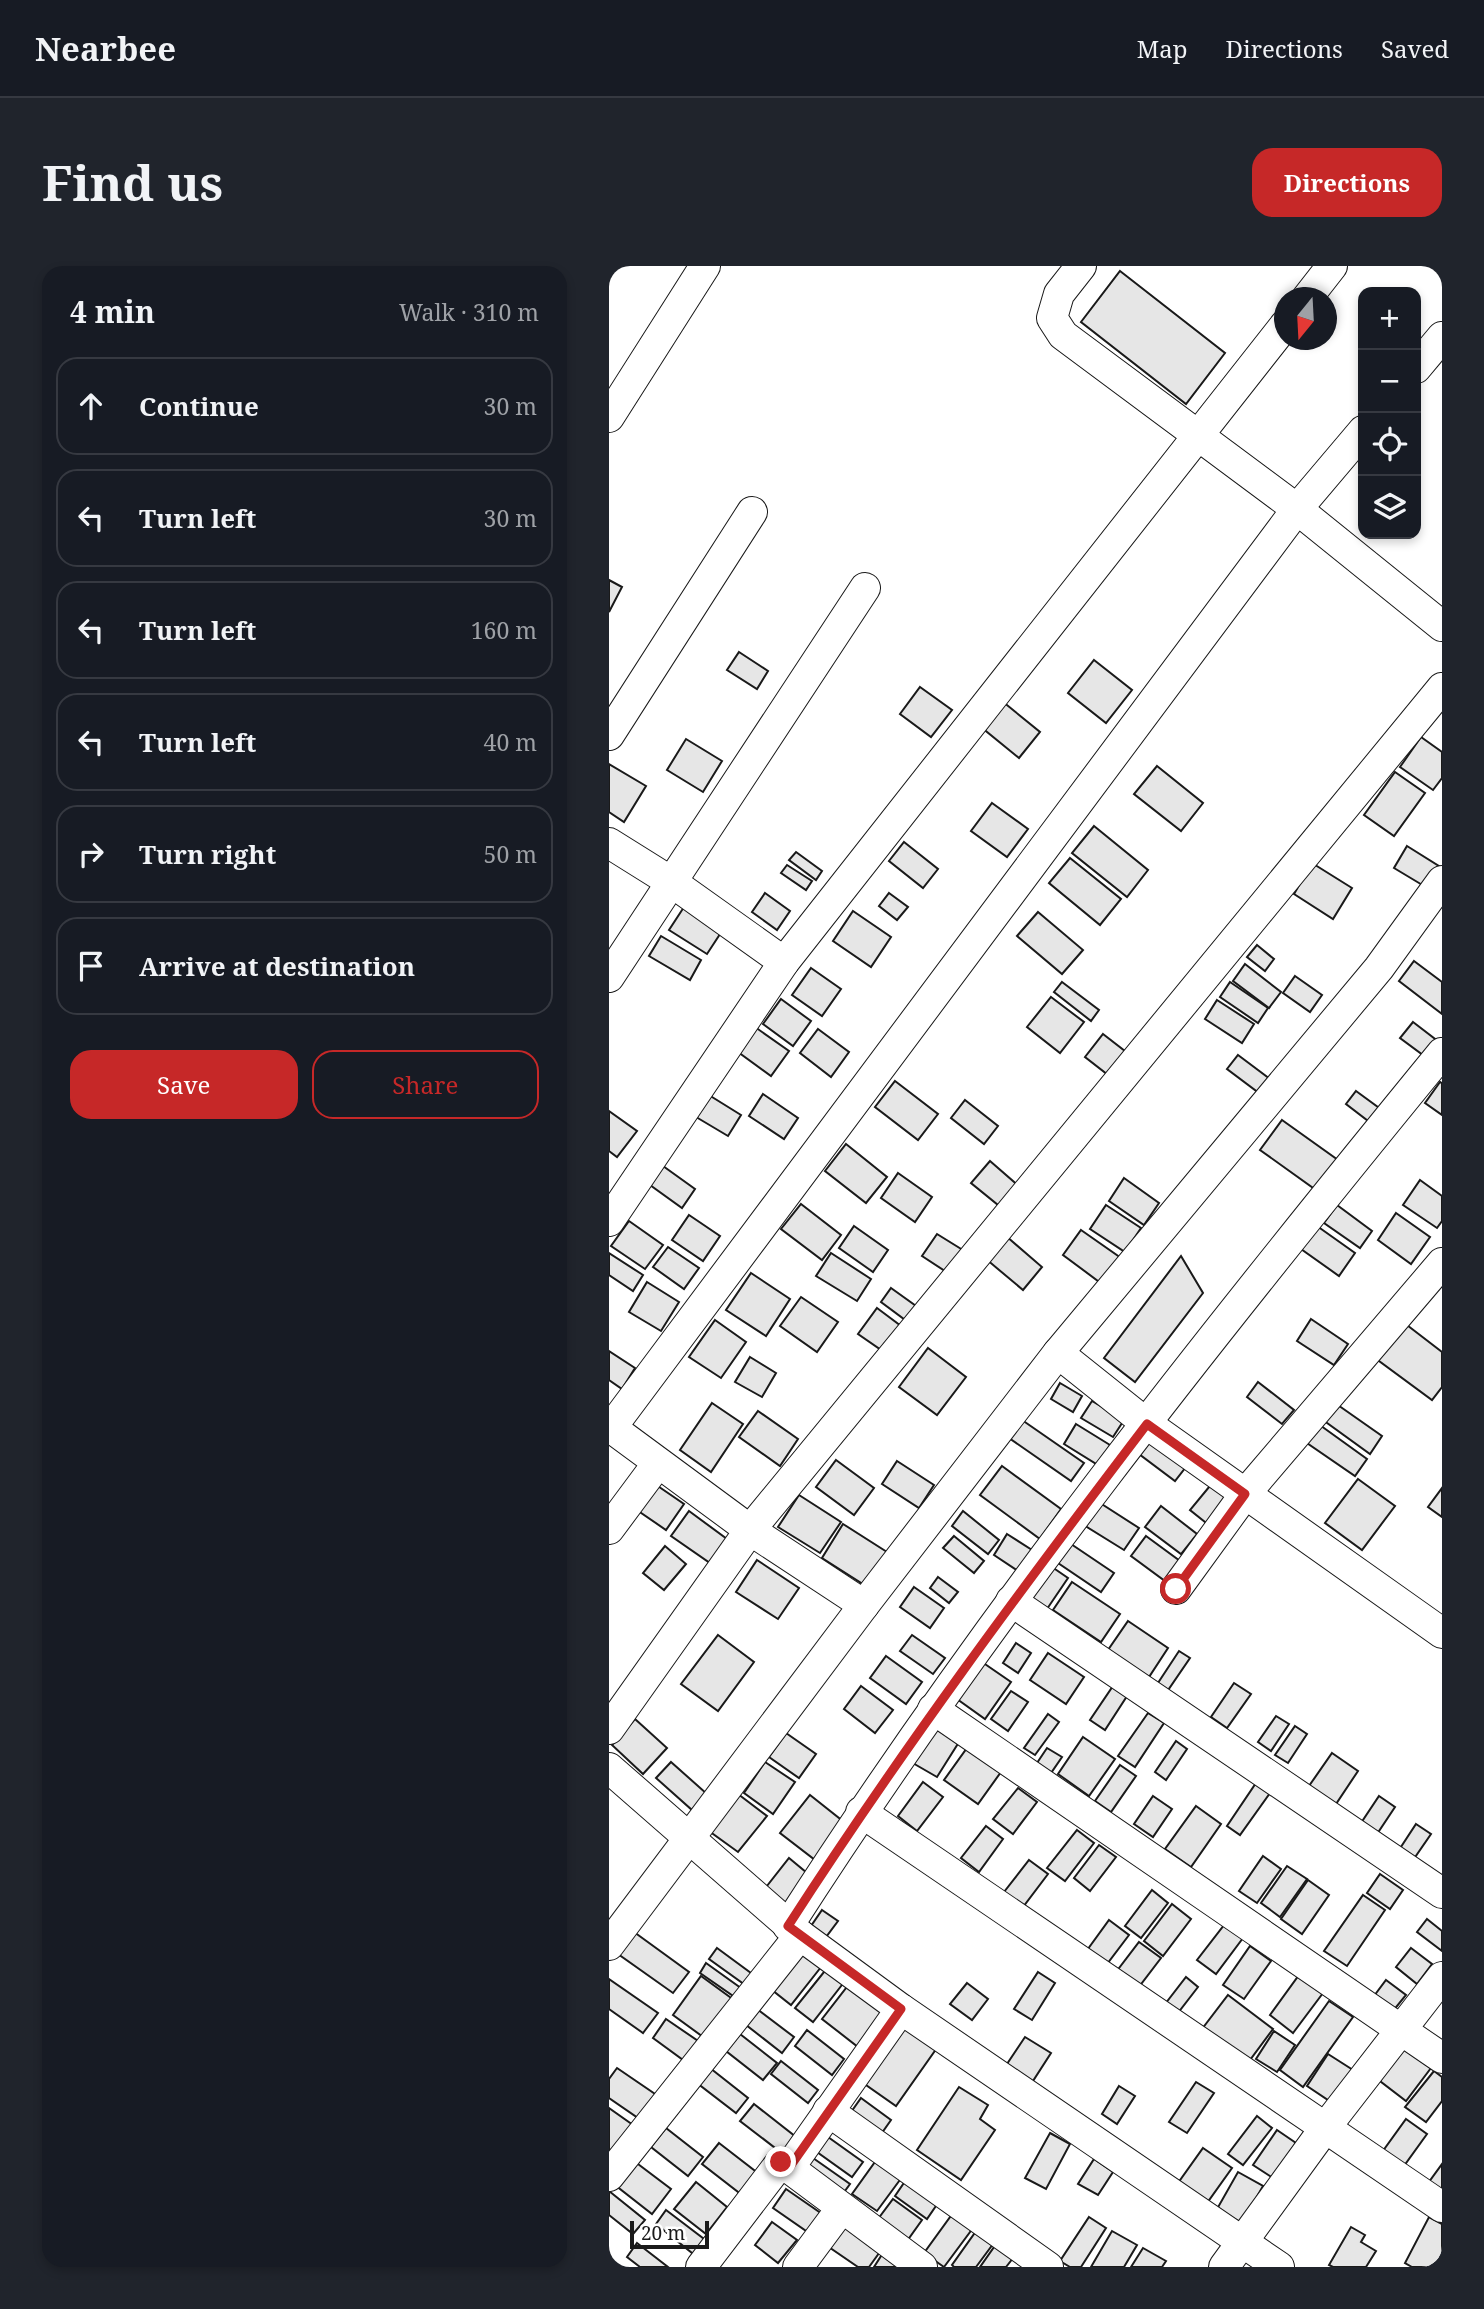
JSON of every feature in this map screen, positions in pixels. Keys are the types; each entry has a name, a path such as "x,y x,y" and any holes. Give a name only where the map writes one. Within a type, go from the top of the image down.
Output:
{"street":[{"path":"609,416 705,266"},
{"path":"1081,266 1053,306 1052,318 1056,327 1297,509 1442,626"},
{"path":"1316,287 1332,266"},
{"path":"1421,362 1442,337"},
{"path":"609,1222 784,962 1197,433 1274,338"},
{"path":"864,1605 750,1530 610,1427 1297,509 1358,437"},
{"path":"609,735 751,512"},
{"path":"609,977 865,588"},
{"path":"609,1729 750,1530 1442,688"},
{"path":"609,843 673,883 784,962"},
{"path":"609,1945 864,1605 1058,1353 1379,968 1442,881"},
{"path":"609,2176 794,1930 861,1812 1011,1601 1147,1424 1442,1053"},
{"path":"1176,1589 1245,1494 1442,1263"},
{"path":"1058,1353 1147,1424 1442,1633"},
{"path":"609,1529 659,1463"},
{"path":"1011,1601 1442,1894"},
{"path":"933,1709 1442,2058"},
{"path":"609,1769 794,1930 1232,2255 1279,2267"},
{"path":"861,1812 1442,2207"},
{"path":"1232,2255 1442,1976"},
{"path":"789,2168 901,2009"},
{"path":"828,2110 1048,2267"},
{"path":"701,2267 781,2162 922,2267"},
{"path":"798,2267 841,2209"}],"building":[{"path":"1120,271 1225,353 1186,404 1081,322"},
{"path":"609,580 622,587 609,612"},
{"path":"739,652 768,671 757,689 727,670"},
{"path":"1094,660 1132,690 1106,723 1068,693"},
{"path":"920,687 952,710 931,737 900,714"},
{"path":"1002,701 1040,732 1019,758 981,727"},
{"path":"1421,737 1442,752 1442,778 1433,790 1400,767"},
{"path":"686,739 722,761 703,792 667,770"},
{"path":"609,764 646,786 624,822 609,812"},
{"path":"1157,766 1203,803 1181,831 1134,794"},
{"path":"1395,772 1425,793 1394,836 1364,815"},
{"path":"992,803 1028,829 1007,857 971,831"},
{"path":"1094,826 1148,870 1127,897 1072,853"},
{"path":"904,842 938,869 923,888 889,861"},
{"path":"1407,846 1442,868 1429,889 1394,868"},
{"path":"796,852 822,871 816,880 789,860"},
{"path":"1070,858 1121,899 1100,925 1049,883"},
{"path":"1312,863 1352,888 1333,919 1294,894"},
{"path":"787,865 812,881 806,890 781,873"},
{"path":"765,893 790,911 777,930 752,912"},
{"path":"889,893 908,907 897,920 879,906"},
{"path":"684,907 722,931 707,954 669,930"},
{"path":"853,911 891,937 871,967 833,941"},
{"path":"1038,912 1083,950 1062,974 1017,936"},
{"path":"661,936 701,960 690,980 649,956"},
{"path":"1257,945 1274,959 1265,971 1247,957"},
{"path":"1414,961 1442,982 1442,1014 1399,981"},
{"path":"1245,964 1281,992 1269,1008 1233,981"},
{"path":"811,968 841,989 822,1016 792,995"},
{"path":"1295,976 1322,995 1310,1012 1283,993"},
{"path":"1062,982 1099,1010 1091,1021 1054,992"},
{"path":"1230,982 1268,1008 1258,1023 1220,997"},
{"path":"1051,997 1084,1022 1060,1053 1027,1027"},
{"path":"781,999 811,1021 793,1046 763,1024"},
{"path":"1217,1000 1254,1024 1242,1043 1205,1019"},
{"path":"1413,1022 1439,1042 1427,1058 1400,1038"},
{"path":"755,1027 789,1051 771,1076 738,1052"},
{"path":"818,1029 849,1052 831,1077 800,1053"},
{"path":"1103,1034 1130,1055 1112,1078 1085,1057"},
{"path":"1238,1055 1274,1082 1263,1096 1227,1069"},
{"path":"895,1081 938,1114 918,1140 875,1107"},
{"path":"1440,1082 1442,1083 1442,1115 1425,1103"},
{"path":"1356,1091 1386,1113 1376,1127 1346,1104"},
{"path":"704,1092 741,1115 728,1136 691,1114"},
{"path":"763,1094 798,1118 784,1139 749,1116"},
{"path":"965,1100 998,1126 984,1144 951,1118"},
{"path":"609,1111 637,1131 617,1157 609,1151"},
{"path":"1282,1120 1345,1165 1323,1195 1260,1150"},
{"path":"846,1144 887,1177 866,1203 825,1171"},
{"path":"990,1161 1021,1188 1003,1209 971,1183"},
{"path":"663,1166 695,1189 682,1208 650,1185"},
{"path":"898,1173 932,1197 915,1222 881,1198"},
{"path":"1124,1178 1159,1203 1144,1225 1109,1201"},
{"path":"1420,1180 1442,1196 1442,1221 1437,1228 1403,1205"},
{"path":"801,1204 841,1235 822,1260 781,1229"},
{"path":"1106,1205 1141,1228 1125,1252 1090,1229"},
{"path":"1337,1205 1372,1231 1360,1248 1324,1223"},
{"path":"1396,1213 1430,1237 1411,1264 1378,1240"},
{"path":"689,1215 720,1236 703,1261 672,1240"},
{"path":"629,1221 663,1245 645,1269 611,1246"},
{"path":"854,1226 888,1250 873,1272 839,1248"},
{"path":"1317,1226 1355,1253 1339,1276 1301,1249"},
{"path":"1081,1230 1121,1258 1102,1284 1063,1255"},
{"path":"937,1234 966,1252 951,1275 922,1256"},
{"path":"1006,1236 1042,1267 1023,1290 986,1259"},
{"path":"668,1247 699,1268 684,1289 653,1267"},
{"path":"609,1253 643,1275 633,1291 609,1275"},
{"path":"831,1253 871,1279 857,1301 816,1276"},
{"path":"1181,1256 1203,1293 1135,1382 1104,1358"},
{"path":"751,1273 790,1299 766,1336 726,1310"},
{"path":"647,1282 679,1302 661,1331 629,1312"},
{"path":"891,1288 923,1311 912,1325 881,1302"},
{"path":"801,1297 838,1322 817,1352 780,1326"},
{"path":"877,1308 905,1329 887,1354 858,1334"},
{"path":"1311,1319 1348,1344 1334,1365 1297,1341"},
{"path":"715,1320 746,1342 721,1378 689,1357"},
{"path":"1403,1322 1442,1352 1442,1387 1432,1400 1375,1358"},
{"path":"928,1348 966,1377 937,1415 899,1387"},
{"path":"609,1351 635,1368 622,1389 609,1380"},
{"path":"750,1357 776,1373 762,1397 735,1382"},
{"path":"1258,1382 1294,1410 1282,1424 1247,1397"},
{"path":"1060,1383 1082,1396 1073,1412 1051,1399"},
{"path":"1092,1401 1124,1420 1113,1437 1081,1418"},
{"path":"712,1403 743,1424 711,1472 680,1450"},
{"path":"1335,1403 1382,1436 1370,1454 1323,1420"},
{"path":"758,1411 798,1439 780,1466 739,1437"},
{"path":"1022,1420 1084,1463 1071,1481 1009,1438"},
{"path":"1317,1423 1367,1459 1355,1476 1304,1441"},
{"path":"1076,1424 1110,1445 1098,1465 1064,1444"},
{"path":"1153,1437 1189,1463 1175,1481 1139,1454"},
{"path":"836,1460 874,1488 854,1515 816,1487"},
{"path":"897,1461 934,1485 919,1508 882,1484"},
{"path":"1002,1466 1061,1509 1040,1539 980,1495"},
{"path":"1358,1479 1395,1506 1362,1550 1325,1523"},
{"path":"649,1480 684,1504 666,1530 631,1506"},
{"path":"1214,1481 1234,1497 1210,1526 1190,1510"},
{"path":"1442,1488 1442,1517 1428,1507"},
{"path":"799,1495 841,1522 820,1553 778,1527"},
{"path":"1097,1501 1139,1528 1124,1550 1082,1524"},
{"path":"1161,1506 1197,1534 1181,1554 1145,1527"},
{"path":"689,1511 727,1539 710,1563 671,1536"},
{"path":"963,1511 999,1540 988,1554 952,1526"},
{"path":"843,1524 887,1552 866,1586 822,1558"},
{"path":"1007,1534 1032,1550 1018,1571 994,1555"},
{"path":"954,1536 984,1561 974,1573 943,1548"},
{"path":"1146,1536 1180,1561 1165,1581 1131,1556"},
{"path":"1071,1544 1114,1573 1101,1592 1058,1563"},
{"path":"665,1546 686,1564 664,1590 643,1573"},
{"path":"757,1560 799,1588 778,1619 736,1592"},
{"path":"1052,1567 1068,1578 1047,1609 1031,1599"},
{"path":"938,1577 958,1592 949,1603 930,1588"},
{"path":"1072,1582 1120,1614 1101,1642 1053,1610"},
{"path":"914,1587 944,1608 930,1628 900,1607"},
{"path":"1128,1621 1168,1648 1149,1677 1108,1650"},
{"path":"718,1635 754,1662 718,1711 681,1684"},
{"path":"912,1635 945,1658 933,1674 900,1651"},
{"path":"1016,1643 1031,1653 1018,1673 1003,1663"},
{"path":"1179,1651 1190,1658 1164,1696 1154,1689"},
{"path":"1048,1653 1084,1677 1066,1704 1030,1680"},
{"path":"886,1656 922,1682 906,1704 870,1678"},
{"path":"982,1662 1011,1682 985,1719 957,1699"},
{"path":"1115,1683 1129,1693 1105,1730 1090,1720"},
{"path":"1234,1683 1251,1694 1227,1728 1211,1717"},
{"path":"861,1686 893,1710 875,1733 844,1709"},
{"path":"1011,1691 1028,1702 1008,1731 991,1719"},
{"path":"1148,1713 1164,1723 1135,1767 1118,1756"},
{"path":"1048,1714 1059,1722 1035,1755 1024,1748"},
{"path":"1276,1716 1289,1724 1271,1751 1258,1742"},
{"path":"635,1719 667,1748 643,1774 612,1745"},
{"path":"933,1726 959,1742 937,1777 911,1762"},
{"path":"1295,1726 1307,1734 1288,1763 1275,1755"},
{"path":"786,1733 816,1754 799,1778 769,1757"},
{"path":"1083,1737 1115,1759 1089,1796 1058,1774"},
{"path":"972,1741 1006,1765 978,1804 944,1780"},
{"path":"1176,1741 1187,1749 1166,1780 1155,1772"},
{"path":"1047,1748 1062,1757 1051,1773 1037,1763"},
{"path":"1332,1753 1358,1771 1336,1804 1309,1786"},
{"path":"671,1762 707,1794 692,1810 656,1778"},
{"path":"765,1762 795,1782 773,1814 744,1793"},
{"path":"1120,1765 1136,1776 1111,1812 1095,1801"},
{"path":"923,1782 943,1797 917,1831 898,1816"},
{"path":"1256,1783 1270,1793 1240,1835 1227,1826"},
{"path":"1018,1788 1037,1802 1013,1834 993,1819"},
{"path":"738,1794 767,1816 738,1852 709,1831"},
{"path":"810,1795 849,1826 819,1863 780,1833"},
{"path":"1153,1796 1172,1809 1153,1837 1134,1824"},
{"path":"1379,1796 1395,1807 1375,1837 1359,1826"},
{"path":"1196,1806 1221,1824 1191,1867 1165,1849"},
{"path":"1416,1824 1431,1834 1411,1863 1397,1853"},
{"path":"986,1826 1003,1839 979,1872 961,1858"},
{"path":"1077,1830 1094,1843 1065,1881 1047,1868"},
{"path":"1099,1845 1116,1857 1090,1891 1074,1878"},
{"path":"1263,1856 1281,1869 1257,1903 1239,1891"},
{"path":"789,1858 813,1878 787,1910 763,1891"},
{"path":"1029,1860 1048,1874 1023,1907 1004,1892"},
{"path":"1287,1866 1307,1879 1280,1917 1261,1903"},
{"path":"1380,1874 1403,1890 1390,1909 1367,1893"},
{"path":"1308,1880 1329,1895 1302,1934 1281,1919"},
{"path":"1152,1890 1168,1903 1141,1938 1125,1926"},
{"path":"1363,1895 1385,1910 1347,1966 1324,1951"},
{"path":"1172,1904 1191,1919 1163,1956 1144,1941"},
{"path":"822,1910 838,1921 826,1937 811,1926"},
{"path":"1427,1919 1442,1931 1442,1951 1417,1932"},
{"path":"1109,1920 1129,1935 1104,1968 1085,1953"},
{"path":"1228,1920 1246,1934 1216,1974 1197,1960"},
{"path":"634,1932 689,1972 673,1993 618,1954"},
{"path":"1139,1942 1161,1958 1135,1992 1113,1976"},
{"path":"801,1943 825,1962 791,2005 767,1986"},
{"path":"1250,1946 1271,1961 1244,1999 1223,1985"},
{"path":"717,1948 755,1976 748,1987 709,1959"},
{"path":"1411,1948 1432,1964 1417,1984 1396,1967"},
{"path":"706,1963 745,1991 739,2000 700,1973"},
{"path":"828,1967 845,1981 813,2022 795,2008"},
{"path":"1038,1972 1055,1983 1032,2020 1014,2009"},
{"path":"1299,1975 1323,1993 1293,2033 1270,2015"},
{"path":"701,1976 738,2003 710,2042 673,2015"},
{"path":"1186,1977 1198,1987 1174,2018 1162,2008"},
{"path":"609,1979 658,2013 643,2033 609,2009"},
{"path":"1386,1980 1406,1995 1393,2011 1374,1996"},
{"path":"850,1983 886,2010 858,2047 822,2019"},
{"path":"967,1983 988,1999 972,2020 950,2004"},
{"path":"1228,1995 1273,2029 1247,2064 1202,2029"},
{"path":"1329,2001 1353,2017 1303,2087 1280,2070"},
{"path":"753,2006 794,2037 782,2053 741,2021"},
{"path":"900,2017 939,2045 896,2106 856,2078"},
{"path":"666,2019 704,2045 690,2065 653,2038"},
{"path":"807,2030 844,2059 832,2075 795,2046"},
{"path":"1274,2031 1295,2045 1277,2072 1256,2059"},
{"path":"740,2034 777,2063 763,2080 726,2051"},
{"path":"1025,2037 1051,2053 1031,2084 1005,2067"},
{"path":"1405,2042 1434,2064 1406,2101 1376,2078"},
{"path":"1328,2054 1353,2070 1331,2102 1307,2086"},
{"path":"781,2061 818,2090 808,2103 771,2074"},
{"path":"617,2068 658,2096 641,2120 609,2098 609,2079"},
{"path":"710,2068 748,2098 736,2113 697,2083"},
{"path":"1434,2071 1442,2077 1442,2101 1426,2122 1405,2107"},
{"path":"1196,2082 1214,2093 1187,2133 1169,2122"},
{"path":"1119,2086 1135,2096 1117,2124 1102,2114"},
{"path":"959,2087 988,2105 980,2119 995,2130 961,2180 917,2150"},
{"path":"861,2098 891,2120 879,2137 849,2115"},
{"path":"754,2104 796,2137 783,2154 740,2121"},
{"path":"609,2108 633,2125 614,2153 609,2149"},
{"path":"1257,2116 1272,2128 1243,2165 1228,2154"},
{"path":"1406,2119 1427,2134 1401,2170 1380,2155"},
{"path":"666,2128 703,2157 688,2176 651,2147"},
{"path":"1277,2130 1296,2143 1273,2178 1253,2165"},
{"path":"1050,2133 1070,2144 1046,2189 1025,2178"},
{"path":"828,2137 863,2162 852,2177 817,2152"},
{"path":"719,2143 759,2174 742,2195 702,2164"},
{"path":"1203,2148 1232,2168 1207,2203 1178,2183"},
{"path":"880,2155 905,2173 877,2211 852,2194"},
{"path":"813,2158 850,2184 839,2199 802,2173"},
{"path":"1094,2159 1113,2172 1098,2195 1078,2184"},
{"path":"634,2161 671,2189 652,2214 615,2185"},
{"path":"1442,2164 1442,2197 1426,2186"},
{"path":"1238,2172 1263,2186 1242,2223 1217,2209"},
{"path":"908,2177 940,2200 927,2219 895,2196"},
{"path":"696,2182 727,2207 706,2234 674,2209"},
{"path":"786,2189 825,2216 812,2235 773,2208"},
{"path":"609,2191 645,2220 633,2234 609,2215"},
{"path":"893,2199 922,2220 907,2241 878,2219"},
{"path":"666,2210 708,2242 697,2257 656,2224"},
{"path":"953,2213 973,2228 944,2267 924,2253"},
{"path":"1089,2217 1106,2228 1081,2267 1070,2267 1060,2261"},
{"path":"1429,2217 1442,2224 1442,2267 1412,2267 1405,2263"},
{"path":"840,2219 882,2249 869,2267 858,2267 823,2243"},
{"path":"772,2222 797,2240 778,2263 755,2245"},
{"path":"979,2227 996,2240 976,2267 954,2267 952,2265"},
{"path":"1351,2227 1365,2235 1361,2242 1376,2251 1366,2267 1329,2265"},
{"path":"1112,2231 1137,2245 1124,2267 1091,2267"},
{"path":"999,2240 1017,2253 1006,2267 980,2267"},
{"path":"637,2243 668,2267 640,2267 627,2257"},
{"path":"1143,2248 1166,2261 1162,2267 1131,2267"},
{"path":"883,2253 903,2267 874,2267"}],"route":[{"path":"781,2162 789,2168 901,2009 788,1926 861,1812 933,1709 1011,1601 1147,1424 1245,1494 1176,1589"}]}
